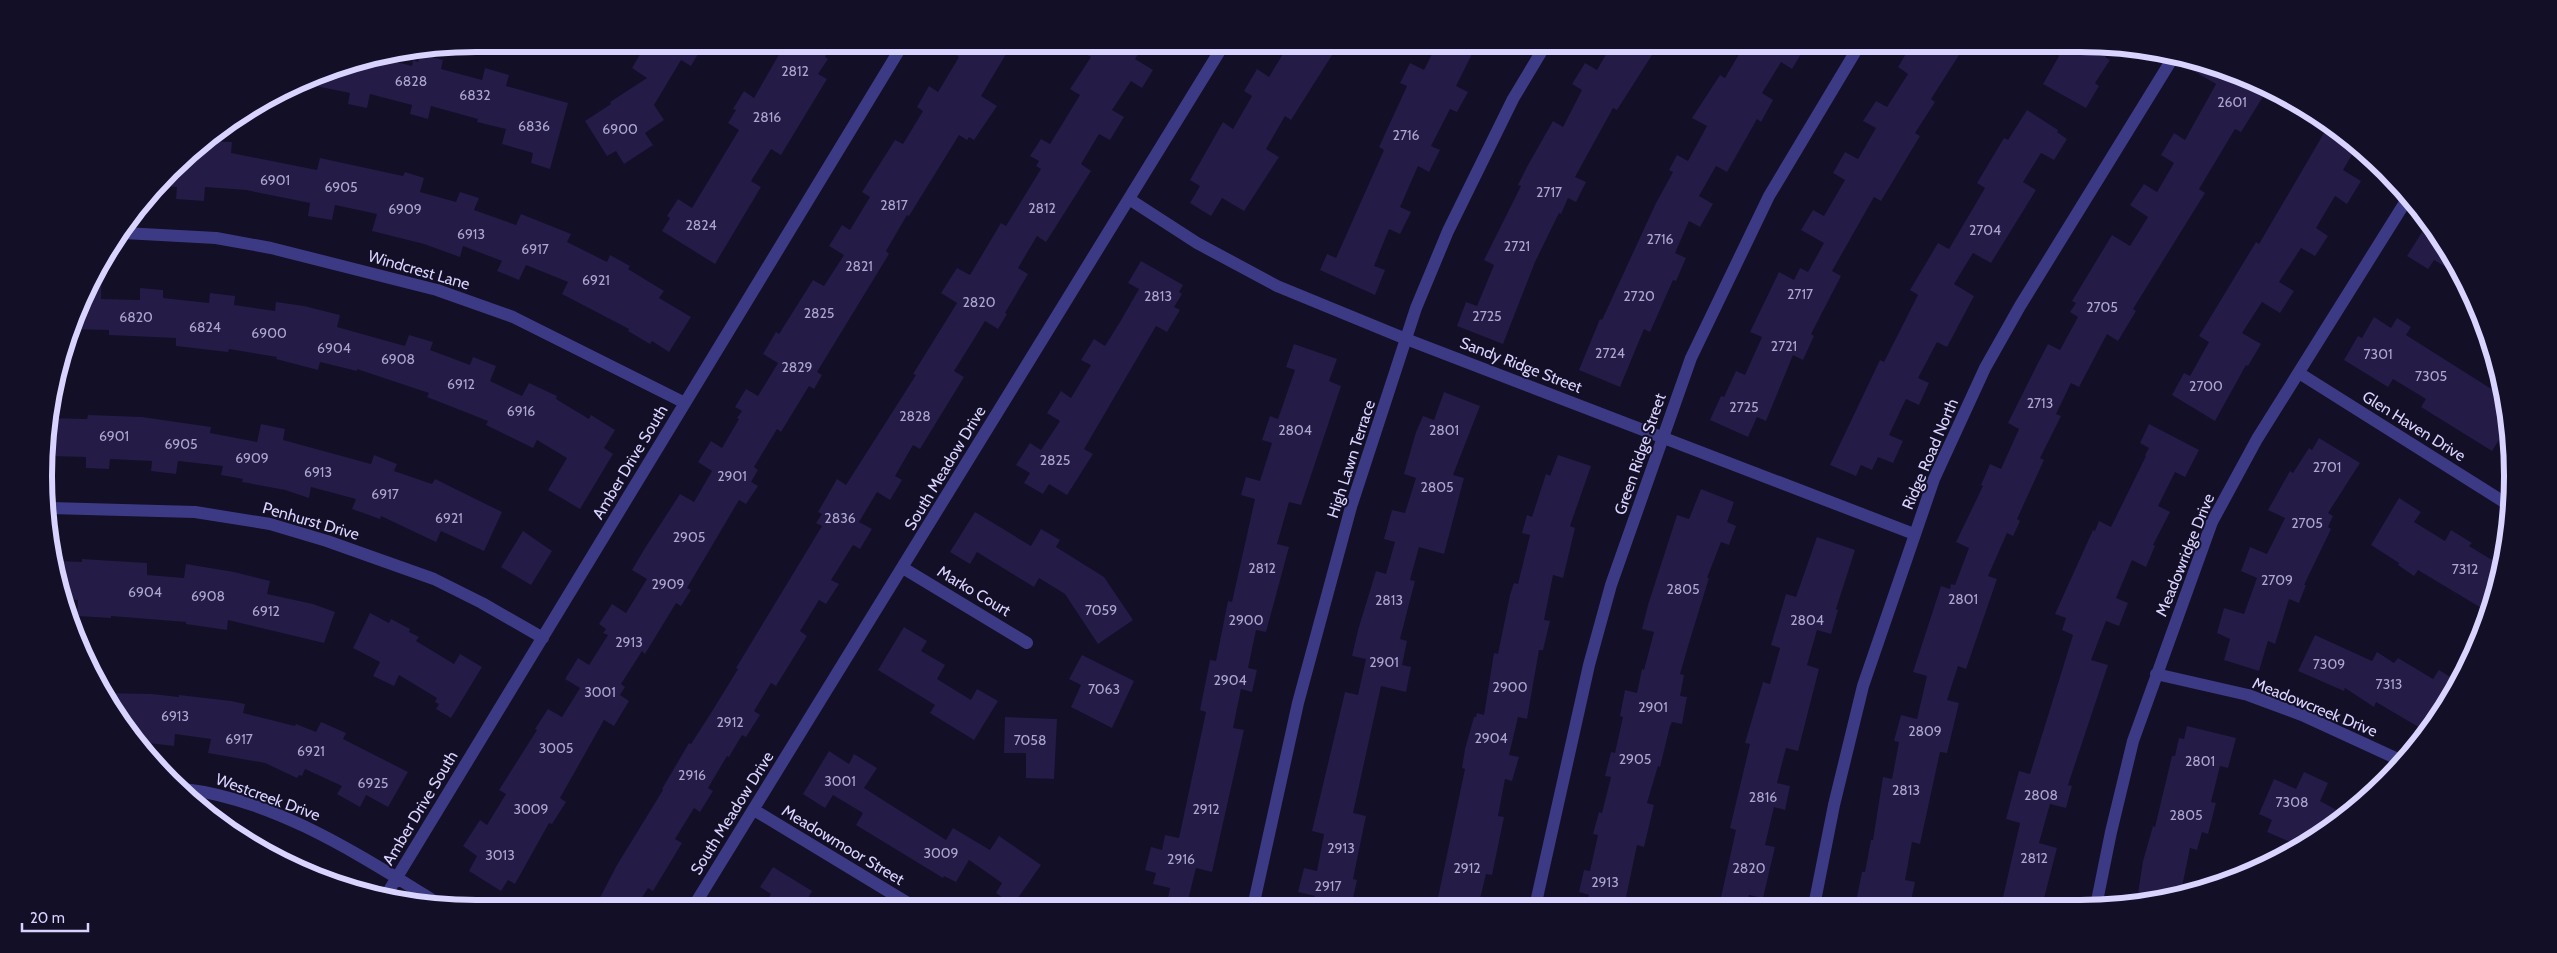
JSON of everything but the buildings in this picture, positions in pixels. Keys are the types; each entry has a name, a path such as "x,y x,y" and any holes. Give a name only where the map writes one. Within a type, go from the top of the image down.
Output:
{"street":[{"name":"Amber Drive South","path":"389,891 897,52"},
{"name":"South Meadow Drive","path":"698,900 1219,52"},
{"name":"High Lawn Terrace","path":"1255,900 1298,703 1351,507 1416,308 1448,231 1513,99 1541,52"},
{"name":"Green Ridge Street","path":"1537,900 1589,665 1611,585 1690,358 1769,196 1855,52"},
{"name":"Ridge Road North","path":"1815,900 1834,805 1863,686 1934,479 1985,368 2020,306 2170,63"},
{"name":"Sandy Ridge Street","path":"1129,199 1197,243 1277,286 1406,338 1914,534"},
{"name":"Meadowridge Drive","path":"2097,900 2133,741 2212,522 2257,439 2404,203"},
{"name":"Windcrest Lane","path":"129,233 216,238 271,248 437,290 513,317 685,403"},
{"name":"Glen Haven Drive","path":"2299,372 2504,502"},
{"name":"Penhurst Drive","path":"53,508 194,512 270,524 327,541 434,579 482,603 543,638"},
{"name":"Marko Court","path":"903,568 1027,643"},
{"name":"Meadowcreek Drive","path":"2156,674 2248,696 2302,715 2397,759"},
{"name":"Westcreek Drive","path":"191,790 205,791 243,802 312,829 429,898"},
{"name":"Meadowmoor Street","path":"754,810 903,900"}]}
